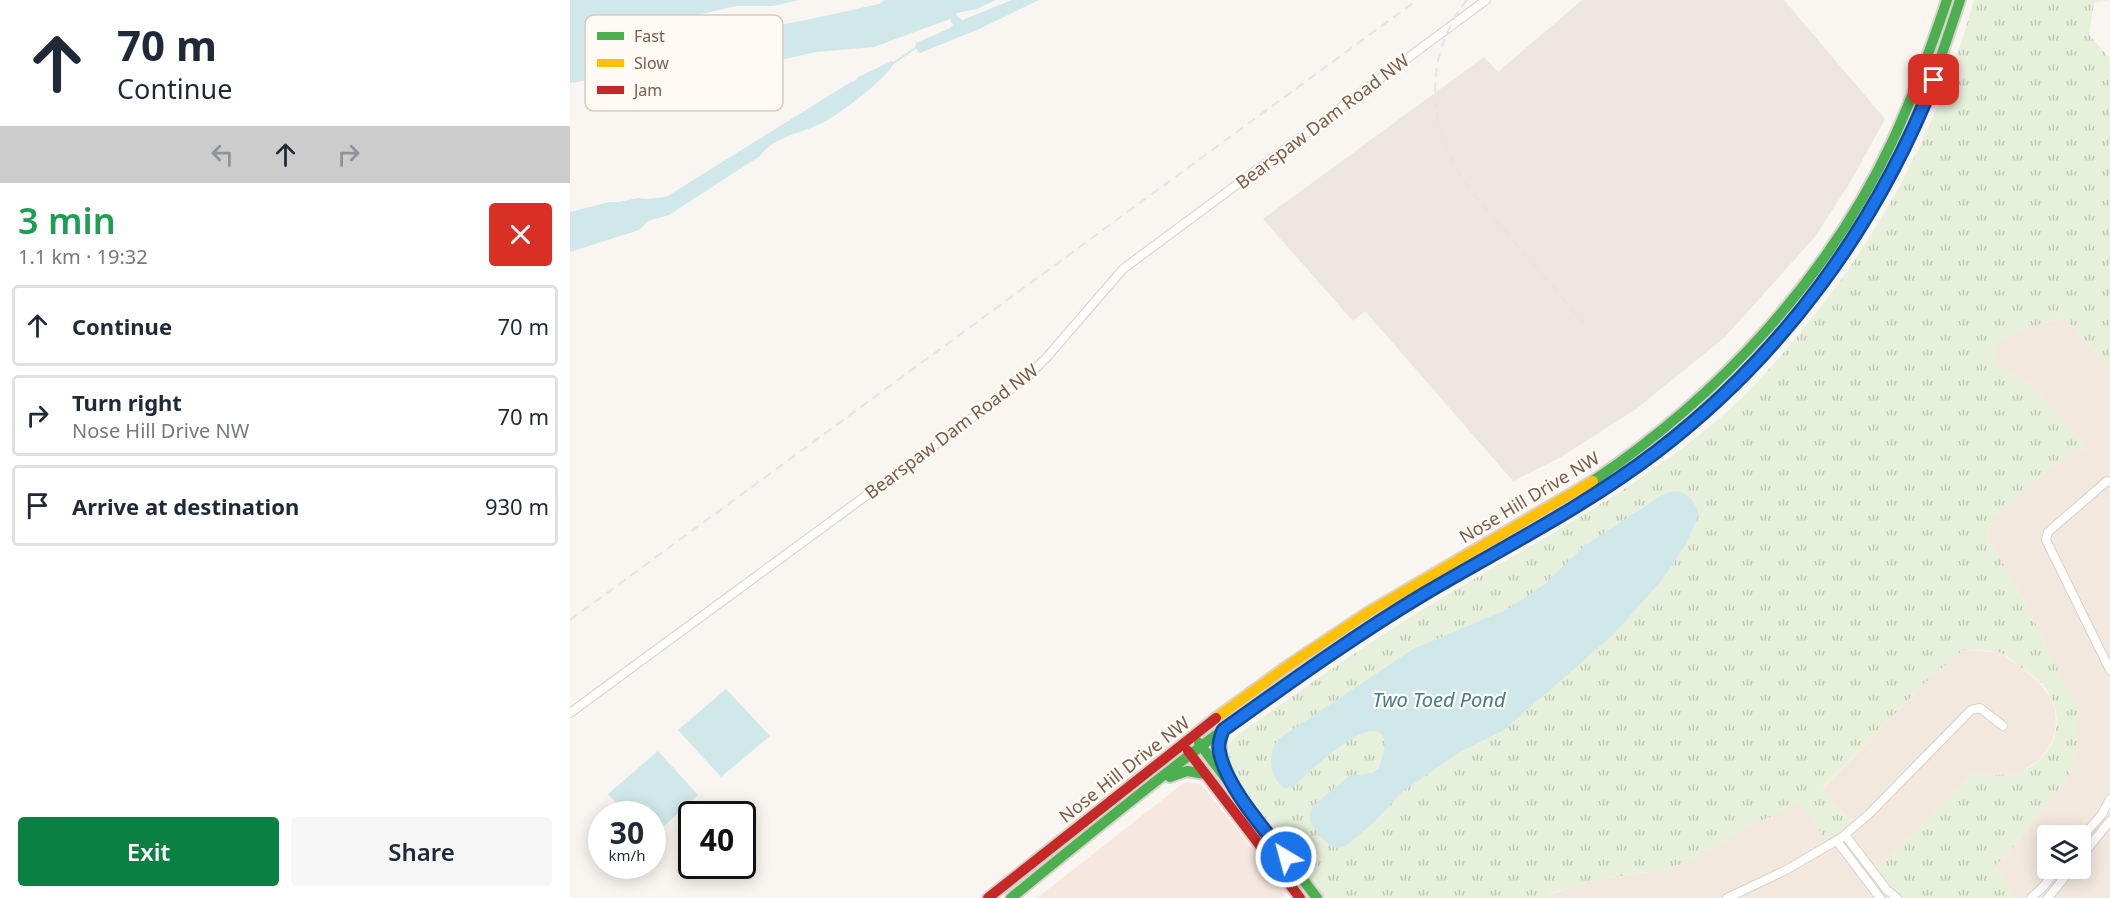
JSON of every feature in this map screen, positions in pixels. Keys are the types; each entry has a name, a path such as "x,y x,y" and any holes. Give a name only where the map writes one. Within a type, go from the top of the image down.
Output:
{"street":[{"name":"Bearspaw Dam Road NW","path":"570,713 1025,379 1123,269 1486,0"},
{"name":"Nose Hill Drive NW","path":"988,898 1182,743 1312,649 1381,604 1602,474 1657,434 1719,380 1794,299 1863,199 1909,106 1947,0"},
{"name":"Nose Hill Drive NW","path":"1011,898 1223,730 1356,637 1625,475 1682,432 1739,380 1764,355 1811,300 1873,207 1902,153 1928,95 1960,0"},
{"path":"2110,482 2107,481 2048,532 2046,540 2110,670"},
{"path":"1727,898 1786,870 1841,838 1869,814 1971,710 1980,708 2003,726"},
{"path":"1223,730 1219,751 1239,795"},
{"path":"1193,735 1317,898"},
{"path":"1182,743 1300,898"},
{"path":"1131,801 1179,772 1195,770 1205,774"},
{"path":"2091,827 2102,814 2110,799"},
{"path":"2091,844 2110,820 2102,814"},
{"path":"1841,838 1880,898"},
{"path":"1841,838 1887,890 1897,898"},
{"path":"2031,898 2049,879"},
{"path":"2048,898 2063,879"}],"shaded area":[{"path":"1582,0 1784,0 1885,119 1851,181 1814,238 1725,337 1636,409 1561,457 1513,481 1365,311 1353,321 1263,219 1484,57 1498,72"},
{"path":"2065,318 2110,369 2110,898 2016,898 1995,865 2005,857 2068,776 2077,751 2045,642 2014,581 1988,539 1991,520 2075,447 2084,451 2086,446 2029,384 1996,364 1994,347 2012,333"},
{"path":"1963,650 2000,652 2037,680 2051,698 2055,711 2056,725 2053,738 2039,760 2019,773 2000,777 1975,772 1875,870 1887,886 1902,898 1548,898 1551,894 1595,880 1668,869 1693,860 1745,828 1801,802 1826,840 1850,821 1822,789 1924,684"},
{"path":"1185,782 1201,784 1287,893 1281,898 1037,898"}],"green space":[{"path":"1974,0 2110,0 2094,3 2089,35 2110,59 2110,369 2065,318 2027,328 2011,335 1994,347 1996,364 2029,384 2086,446 2085,451 2075,448 1991,520 1988,539 2014,581 2078,708 2077,751 2068,776 2005,857 1995,865 2016,898 1902,898 1887,886 1875,870 1976,771 1996,775 2014,773 2031,766 2044,756 2053,741 2057,725 2055,707 2041,683 1999,652 1963,650 1924,684 1822,788 1850,822 1826,840 1801,803 1745,828 1693,860 1668,869 1607,878 1551,893 1548,898 1322,898 1258,814 1228,767 1227,746 1235,737 1309,684 1385,633 1620,492 1689,443 1743,397 1782,355 1830,295 1882,217 1905,176 1944,91"}],"water":[{"path":"570,0 799,0 773,6 736,6 697,15 585,15 585,81 570,83"},
{"path":"885,0 996,0 977,9 957,13 956,15 962,20 1012,0 1039,0 979,29 920,53 915,48 916,43 950,28 953,25 950,19 874,47 816,52 783,59 783,24 879,4"},
{"path":"892,61 894,63 890,70 882,78 837,114 772,145 760,156 669,215 648,221 639,230 570,252 570,212 609,202 666,197 855,81 858,77"},
{"name":"Two Toed Pond","path":"1673,491 1690,497 1699,514 1686,544 1662,580 1614,634 1504,730 1460,752 1402,792 1374,822 1346,846 1331,847 1314,828 1310,817 1311,811 1314,805 1349,776 1372,773 1379,768 1384,751 1384,740 1378,732 1368,731 1355,737 1325,758 1294,786 1285,789 1276,779 1271,766 1272,752 1278,739 1413,649 1508,609 1545,584 1584,546 1662,495"},
{"path":"726,689 770,736 721,777 678,730"},
{"path":"658,751 698,795 691,801 678,801 678,813 666,824 666,801 615,801 608,794"}],"waterway":[{"path":"892,64 917,47"}],"railway":[{"path":"570,620 1417,0"},
{"path":"1467,0 1441,48 1436,73 1435,99 1439,124 1447,149 1459,173 1475,196 1585,324"}],"traffic: fast":[{"path":"1593,481 1639,448 1684,411 1766,331 1803,287 1867,191 1893,140 1922,71 1947,0"},
{"path":"1697,418 1745,373 1790,325 1854,236 1882,189 1915,124 1960,0"},
{"path":"1011,898 1137,796 1266,698 1375,624 1519,540"},
{"path":"1199,743 1317,898"},
{"path":"1170,777 1187,771 1205,774"}],"traffic: slow":[{"path":"1216,718 1292,663 1369,612 1593,481"}],"traffic: jam":[{"path":"1519,540 1625,474 1697,418"},
{"path":"988,898 1216,718"},
{"path":"1223,731 1222,754 1229,776"},
{"path":"1188,751 1300,898"}],"route":[{"path":"1286,857 1239,795 1227,771 1219,751 1223,730 1356,637 1625,475 1682,432 1711,406 1764,355 1811,300 1851,243 1887,183 1934,80"}]}
